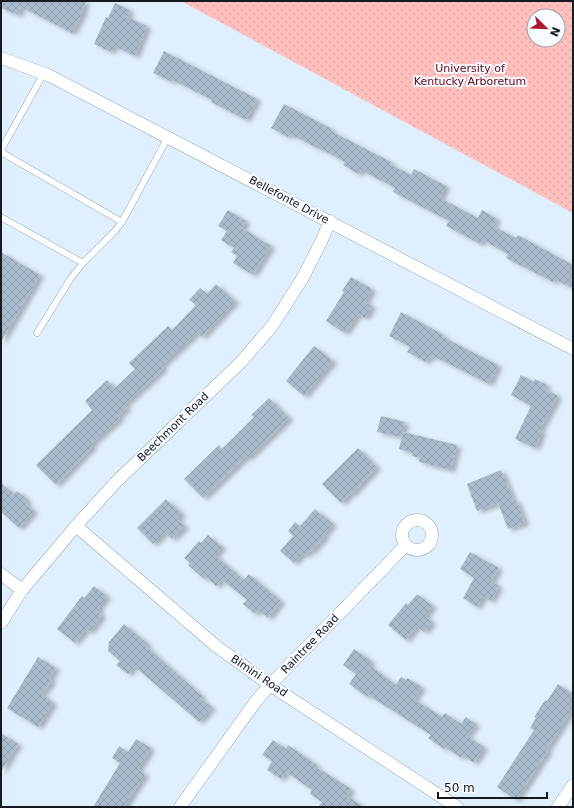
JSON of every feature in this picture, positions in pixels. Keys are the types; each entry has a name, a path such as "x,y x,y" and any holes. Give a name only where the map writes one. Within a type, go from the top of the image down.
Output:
{"street":[{"name":"Bellefonte Drive","path":"1,58 44,73 330,221 573,350"},
{"name":"Beechmont Road","path":"1,623 22,590 76,526 117,481 241,362 272,326 302,279 330,221"},
{"name":"Bimini Road","path":"76,526 216,646 270,684 457,807"},
{"name":"Raintree Road","path":"180,807 256,701 270,684 406,545"},
{"path":"1,574 22,590"},
{"path":"558,807 573,785"}],"lane":[{"path":"44,73 1,151 122,222"},
{"path":"37,333 71,278 83,263 122,222 168,137"},
{"path":"1,217 83,263"}],"green space":[{"name":"University of Kentucky Arboretum","path":"181,1 573,1 573,213"}],"building":[{"path":"1,1 86,1 82,11 83,12 72,33 21,7 18,15 1,8"},
{"path":"115,3 130,10 127,17 147,26 135,56 114,46 111,52 94,44 106,17 108,18"},
{"path":"164,51 257,99 246,120 211,102 212,100 173,80 172,82 153,73"},
{"path":"284,104 332,129 331,131 391,162 390,164 411,175 414,169 446,186 440,198 478,218 482,210 497,219 493,226 516,238 518,235 573,265 573,289 555,279 553,282 506,258 508,254 483,240 480,244 446,226 449,221 393,192 395,188 361,170 359,174 343,165 345,162 321,149 290,134 288,137 271,128"},
{"path":"228,210 246,221 242,228 271,246 253,275 233,263 237,256 231,252 234,248 221,240 227,231 218,226"},
{"path":"1,252 40,275 1,342"},
{"path":"351,277 372,289 365,302 372,306 365,318 358,314 345,333 326,321 344,292 342,291"},
{"path":"216,284 235,301 202,337 197,332 161,366 163,369 124,405 127,408 118,416 120,418 91,444 93,446 56,485 36,465 92,410 85,401 107,380 115,388 135,369 129,363 168,326 172,330 196,305 189,300 200,288 207,294"},
{"path":"401,312 444,335 443,337 498,365 489,384 433,356 431,358 429,357 426,362 407,352 410,347 389,336"},
{"path":"314,346 333,361 304,396 286,381"},
{"path":"521,375 534,382 535,379 547,385 545,389 558,396 539,431 542,432 535,448 515,439 531,406 511,395"},
{"path":"269,398 289,418 248,458 246,456 203,498 184,479 219,445 222,449 254,417 251,415"},
{"path":"381,416 405,422 401,437 377,432"},
{"path":"403,432 457,445 451,470 419,462 420,458 412,456 413,453 399,449"},
{"path":"358,448 377,467 353,493 352,492 341,503 322,484"},
{"path":"501,470 514,501 516,500 525,523 508,529 498,503 477,511 467,484"},
{"path":"1,483 14,494 17,491 28,500 25,503 34,511 19,528 1,512"},
{"path":"166,499 182,514 177,519 185,526 172,539 165,532 153,544 137,528"},
{"path":"315,509 333,524 312,551 310,550 306,555 303,553 294,563 280,551 293,536 288,531 295,522 300,526"},
{"path":"208,535 222,547 215,555 244,580 249,574 281,601 268,618 258,610 255,614 243,604 247,600 222,580 216,586 206,577 204,579 188,565 190,563 184,558 199,541 201,543"},
{"path":"470,552 499,568 491,581 499,586 491,601 483,596 477,607 463,598 474,578 460,569"},
{"path":"94,586 107,596 98,608 100,610 98,612 102,615 90,632 86,629 75,643 57,629 82,596 84,598"},
{"path":"417,594 433,606 425,616 432,622 424,632 417,626 406,640 388,625 406,603 408,605"},
{"path":"124,624 148,644 146,646 202,696 200,698 212,707 199,722 134,666 128,674 116,665 120,661 108,651 109,642"},
{"path":"354,649 371,661 369,665 396,685 401,677 407,680 407,678 422,687 414,699 442,717 445,713 461,724 466,717 476,724 467,736 484,747 474,763 463,755 461,758 445,747 444,749 428,738 431,735 368,695 367,697 349,684 356,674 343,665"},
{"path":"38,657 56,668 49,679 52,681 42,694 53,703 38,727 7,708"},
{"path":"558,684 573,694 573,708 546,750 548,751 516,800 497,787 534,730 530,728 536,718 534,717"},
{"path":"1,733 18,744 1,772"},
{"path":"136,739 151,748 138,769 145,774 124,807 93,807 120,763 112,758 119,746 128,752"},
{"path":"273,740 286,749 288,745 317,765 316,767 351,789 347,796 364,807 318,807 322,802 310,794 312,790 286,772 281,779 267,770 272,761 262,755"}]}
